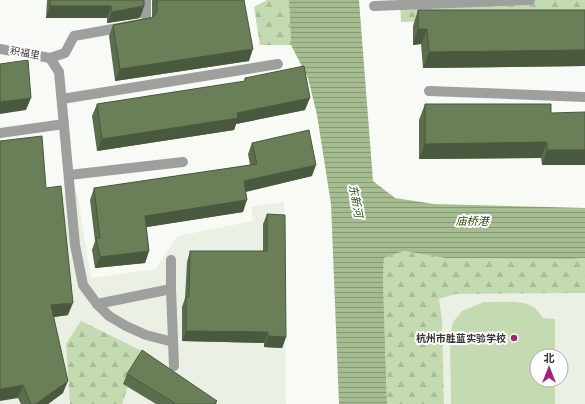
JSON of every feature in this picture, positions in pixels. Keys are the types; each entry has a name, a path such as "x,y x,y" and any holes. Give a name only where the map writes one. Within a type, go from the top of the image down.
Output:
{"street":[{"path":"146,0 146,23 74,36 65,53 50,58 59,72 75,245 83,285 97,304 109,316 146,335 173,342"},
{"path":"374,6 530,0"},
{"name":"积福里","path":"0,49 50,58"},
{"path":"62,99 278,64"},
{"path":"429,91 585,96"},
{"path":"0,133 64,124"},
{"path":"69,175 183,162"},
{"path":"171,260 174,366"},
{"path":"97,304 171,289"}],"shaded area":[{"path":"77,191 91,278 156,269 177,236 253,221 251,207 284,202 286,404 0,404 0,203"},
{"name":"杭州市胜蓝实验学校","path":"585,293 585,404 444,404 442,319 439,299 456,294"}],"green space":[{"path":"267,0 289,0 291,45 260,45 254,7"},
{"path":"400,0 585,0 585,17 401,22"},
{"path":"404,251 445,258 585,258 585,293 456,294 439,299 442,319 444,404 387,404 383,278 384,258"},
{"path":"484,302 522,303 532,306 543,318 555,319 555,348 529,348 529,388 555,388 555,404 451,404 450,335 453,322 462,311"},
{"path":"81,321 140,350 122,404 70,404 66,344"}],"water":[{"path":"289,0 359,0 373,181 395,198 434,204 585,208 585,258 445,258 404,251 384,258 383,278 387,404 339,404 331,204 317,115 308,78 291,45"}],"building":[{"path":"50,0 144,0 144,6 112,12 111,6 50,6"},
{"path":"157,0 244,0 253,49 120,69 113,25 151,18 157,11"},
{"path":"418,10 585,10 585,50 429,52 427,29 418,29"},
{"path":"28,60 31,98 0,102 0,64"},
{"path":"304,66 310,98 237,113 238,118 102,139 97,104 245,81 245,78"},
{"path":"425,104 551,104 551,113 585,112 585,150 547,150 547,142 425,144"},
{"path":"309,130 316,165 244,181 247,200 145,216 149,251 100,257 96,238 100,238 94,188 257,164 252,143"},
{"path":"42,136 46,188 61,186 73,303 51,305 68,381 36,404 31,404 23,385 0,389 0,141"},
{"path":"267,214 285,215 286,337 268,336 268,332 186,331 186,297 189,297 190,251 267,251"},
{"path":"142,350 217,401 214,404 176,404 127,374"}],"place":[{"name":"杭州市胜蓝实验学校","path":"514,338"}],"water label":[{"name":"东新河","path":"356,201"},
{"name":"庙桥港","path":"472,221"}]}
